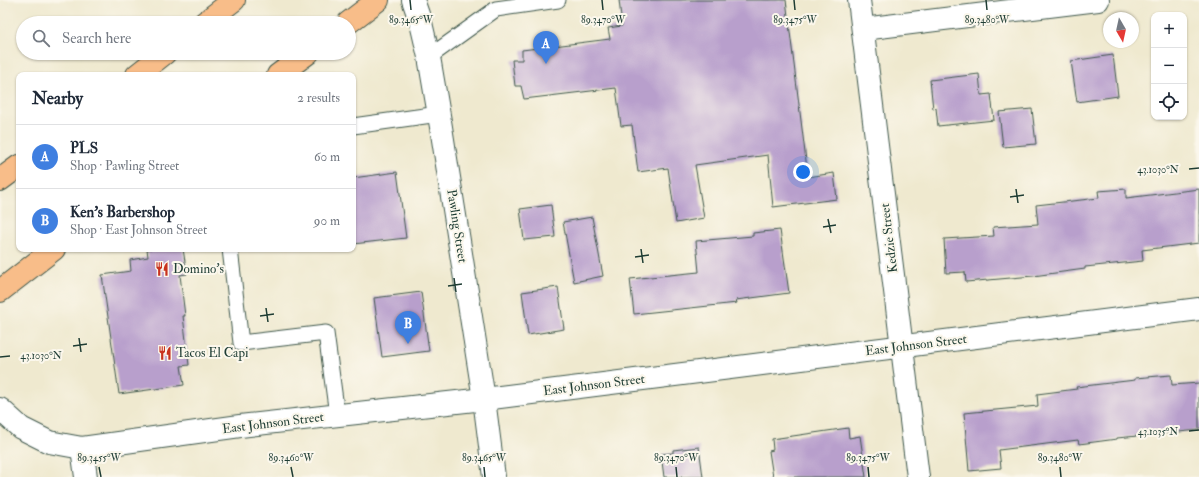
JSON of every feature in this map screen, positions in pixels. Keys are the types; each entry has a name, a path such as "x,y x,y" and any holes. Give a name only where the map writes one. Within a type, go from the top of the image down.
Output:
{"main road":[{"path":"213,16 234,0"},
{"path":"356,17 378,0"},
{"path":"141,72 156,60"},
{"path":"282,72 298,60"},
{"path":"0,180 16,168"},
{"path":"0,291 50,252"}],"street":[{"name":"Pawling Street","path":"413,0 421,23 429,57 439,114 484,399 494,477"},
{"name":"Kedzie Street","path":"860,0 918,477"},
{"path":"863,29 1098,0"},
{"name":"East Johnson Street","path":"0,409 21,428 49,442 82,448 240,426 484,399 1199,309"},
{"path":"82,448 86,477"}],"lane":[{"path":"429,57 496,10 558,0"},
{"path":"356,126 439,114"},
{"path":"230,252 241,343 326,332 337,415"}],"building":[{"path":"619,0 786,0 808,177 834,173 837,199 773,207 768,155 695,165 704,218 676,223 668,168 638,172 632,125 621,126 616,88 524,99 521,86 515,86 512,60 522,60 522,50 610,39 608,28 622,26"},
{"path":"1113,55 1118,96 1077,102 1071,61"},
{"path":"979,74 981,95 991,94 994,120 938,126 936,108 933,109 930,80"},
{"path":"1032,109 1036,144 1003,147 999,112"},
{"path":"397,172 406,238 356,244 356,178"},
{"path":"1126,189 1126,198 1199,189 1199,243 1142,250 1143,261 1085,267 1085,269 1033,276 966,282 965,272 946,273 944,239 994,236 993,227 1038,224 1036,205 1099,198 1098,191"},
{"path":"551,205 555,237 524,240 520,209"},
{"path":"592,217 603,276 574,282 563,222"},
{"path":"780,230 789,293 736,300 737,303 634,314 630,279 699,272 696,241 753,236 753,233"},
{"path":"147,252 183,252 187,274 180,275 189,365 181,366 184,385 119,394 102,275 131,271 130,260 148,257"},
{"path":"558,287 564,329 528,335 522,292"},
{"path":"421,292 429,351 382,357 374,298"},
{"path":"1171,375 1172,385 1199,383 1199,430 1117,438 1079,444 1078,440 999,450 1001,468 969,471 964,413 1038,406 1037,394 1077,389 1076,387 1135,380 1135,378"},
{"path":"848,428 849,438 860,436 866,477 773,477 769,451 773,450 772,439"},
{"path":"699,447 703,477 664,477 661,454 673,453 673,450"}],"place":[{"name":"PLS","path":"546,64"},
{"name":"Domino's","path":"162,269"},
{"name":"Ken's Barbershop","path":"408,344"},
{"name":"Tacos El Capi","path":"165,353"}]}
